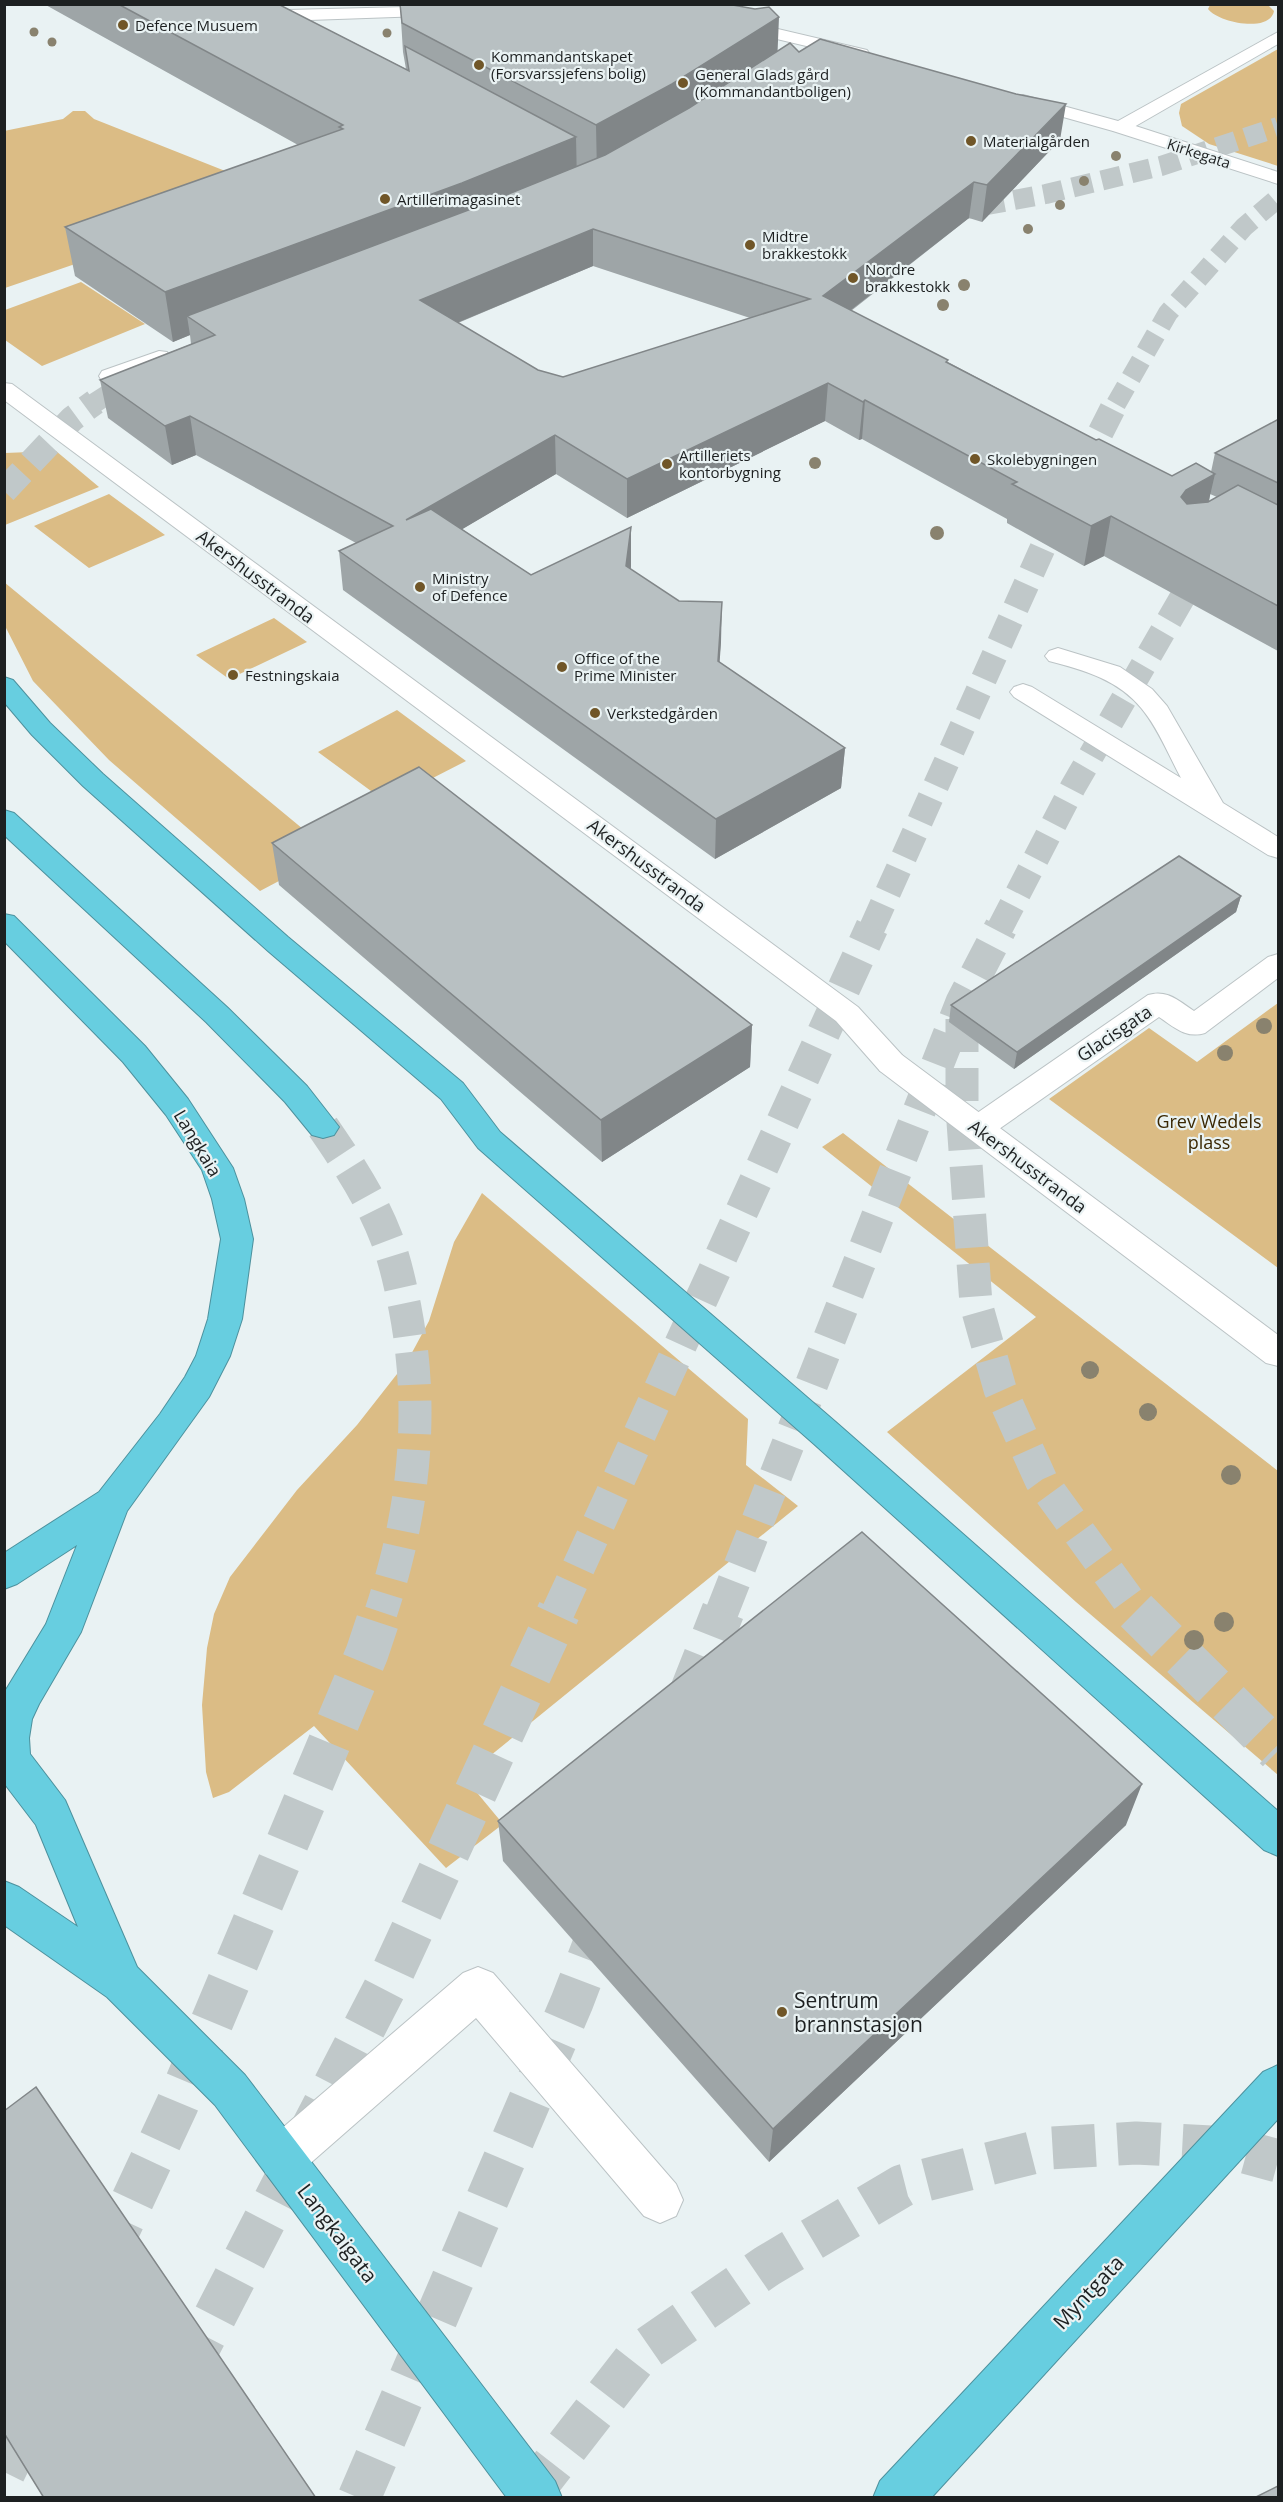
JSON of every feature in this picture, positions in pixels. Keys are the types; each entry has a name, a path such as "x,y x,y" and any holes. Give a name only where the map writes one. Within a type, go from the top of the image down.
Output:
{"highway":[{"path":"4,685 41,729 93,780 278,944 452,1091 489,1140 834,1442 1278,1837"},
{"path":"4,819 217,1015 296,1094 323,1127"},
{"name":"Langkaia","path":"4,923 134,1054 177,1107 217,1168 228,1199 237,1239 227,1309 213,1356 197,1387 172,1424 112,1503"},
{"path":"4,1573 112,1503"},
{"path":"112,1503 62,1632 23,1695 13,1719 9,1738 11,1760 51,1814 122,1982"},
{"path":"4,1901 122,1982"},
{"name":"Langkaigata","path":"122,1982 230,2090 538,2498"},
{"name":"Myntgata","path":"897,2498 1278,2087"}],"street":[{"path":"335,41 282,12 459,11"},
{"path":"715,21 825,44 882,60"},
{"path":"1120,127 1278,37"},
{"path":"799,61 825,44"},
{"name":"Kirkegata","path":"1006,95 1120,127 1278,178"},
{"path":"110,376 176,351"},
{"name":"Akershusstranda","path":"4,389 847,1014 891,1064 1278,1353"},
{"path":"1058,656 1109,671 1126,679 1142,693 1154,706 1213,809"},
{"path":"1023,692 1278,849"},
{"name":"Glacisgata","path":"978,1128 1159,1002 1194,1026 1278,964"},
{"path":"282,2158 478,1988 660,2200"}],"green space":[{"path":"1267,4 1274,11 1270,18 1254,24 1233,22 1208,9 1210,5"},
{"path":"1278,49 1278,166 1209,144 1182,126 1179,113 1181,104"},
{"path":"73,111 85,111 94,119 253,182 78,263 5,288 4,131 63,119"},
{"path":"81,282 145,324 42,366 5,340 5,310"},
{"path":"56,451 99,487 5,525 5,453"},
{"path":"109,494 165,535 89,568 34,526"},
{"path":"4,582 332,853 260,891 109,760 33,681 5,626"},
{"path":"274,618 307,642 229,679 196,655"},
{"path":"397,710 466,761 386,802 318,752"},
{"name":"Grev Wedels plass","path":"1278,1003 1278,1268 1049,1099 1149,1028 1197,1062"},
{"path":"843,1133 1278,1471 1278,1775 1076,1602 887,1432 1036,1317 822,1147"},
{"path":"482,1193 748,1419 746,1465 798,1506 464,1777 503,1824 446,1868 314,1726 229,1792 213,1798 206,1772 202,1705 207,1648 214,1614 230,1577 297,1490 357,1425 408,1360 429,1321 454,1242"}],"building":[{"path":"118,4 278,4 409,71 405,46 576,137 462,183 165,292 65,227 343,129 339,127 343,125"},
{"path":"400,4 727,4 755,9 769,7 779,17 672,84 596,125 402,23"},
{"path":"820,39 1016,94 1066,104 987,185 974,182 823,296 1096,440 1099,439 1172,476 1196,463 1215,474 1186,490 1181,497 1187,504 1208,502 1238,485 1278,505 1278,606 1111,516 1091,526 1012,484 1017,482 865,400 863,402 828,383 627,479 555,435 406,520 431,509 531,575 631,527 626,566 679,601 722,602 718,661 845,748 716,819 339,551 393,526 190,416 165,426 100,380 215,335 187,316 479,206 605,155 689,108 790,43 799,52","holes":["593,229 810,299 563,377 538,370 420,300"]},
{"path":"1277,420 1278,483 1215,453"},
{"path":"419,767 752,1025 601,1120 272,843"},
{"path":"1179,856 1241,896 1017,1052 951,1005"},
{"name":"Sentrum brannstasjon","path":"862,1532 1142,1784 773,2129 498,1821"},
{"path":"36,2087 316,2498 44,2498 4,2433 4,2111"},
{"path":"1278,2486 1278,2498 1254,2498"}],"tunnel":[{"path":"955,211 1046,194 1161,166 1278,127"},
{"path":"1116,404 1168,313 1244,227 1278,198"},
{"path":"93,404 141,373"},
{"path":"4,491 72,419 95,402"},
{"path":"872,928 1048,536 1116,402"},
{"path":"1000,928 1073,787 1204,560"},
{"path":"558,1612 872,927"},
{"path":"722,1612 962,1002 1001,927"},
{"path":"962,1019 962,1108 976,1304 1000,1389 1041,1480 1137,1612"},
{"path":"323,1127 366,1194 386,1237 399,1281 411,1347 415,1423 413,1462 401,1537 381,1612"},
{"path":"105,2259 177,2105 367,1653 381,1611"},
{"path":"185,2374 391,1976 559,1611"},
{"path":"689,1697 723,1611"},
{"path":"1137,1612 1278,1751"},
{"path":"359,2498 572,2002 605,1916"},
{"path":"527,2498 639,2354 767,2266 902,2186 1051,2148 1136,2143 1230,2148 1278,2161"},
{"path":"4,2472 34,2411"}],"place":[{"name":"Defence Musuem","path":"123,25"},
{"name":"Kommandantskapet (Forsvarssjefens bolig)","path":"479,65"},
{"name":"General Glads gård (Kommandantboligen)","path":"683,83"},
{"name":"Materialgården","path":"971,141"},
{"name":"Artillerimagasinet","path":"385,199"},
{"name":"Midtre brakkestokk","path":"750,245"},
{"name":"Nordre brakkestokk","path":"853,278"},
{"name":"Skolebygningen","path":"975,459"},
{"name":"Artilleriets kontorbygning","path":"667,464"},
{"name":"Ministry of Defence","path":"420,587"},
{"name":"Office of the Prime Minister","path":"562,667"},
{"name":"Festningskaia","path":"233,675"},
{"name":"Verkstedgården","path":"595,713"},
{"name":"Sentrum brannstasjon","path":"782,2012"}]}
